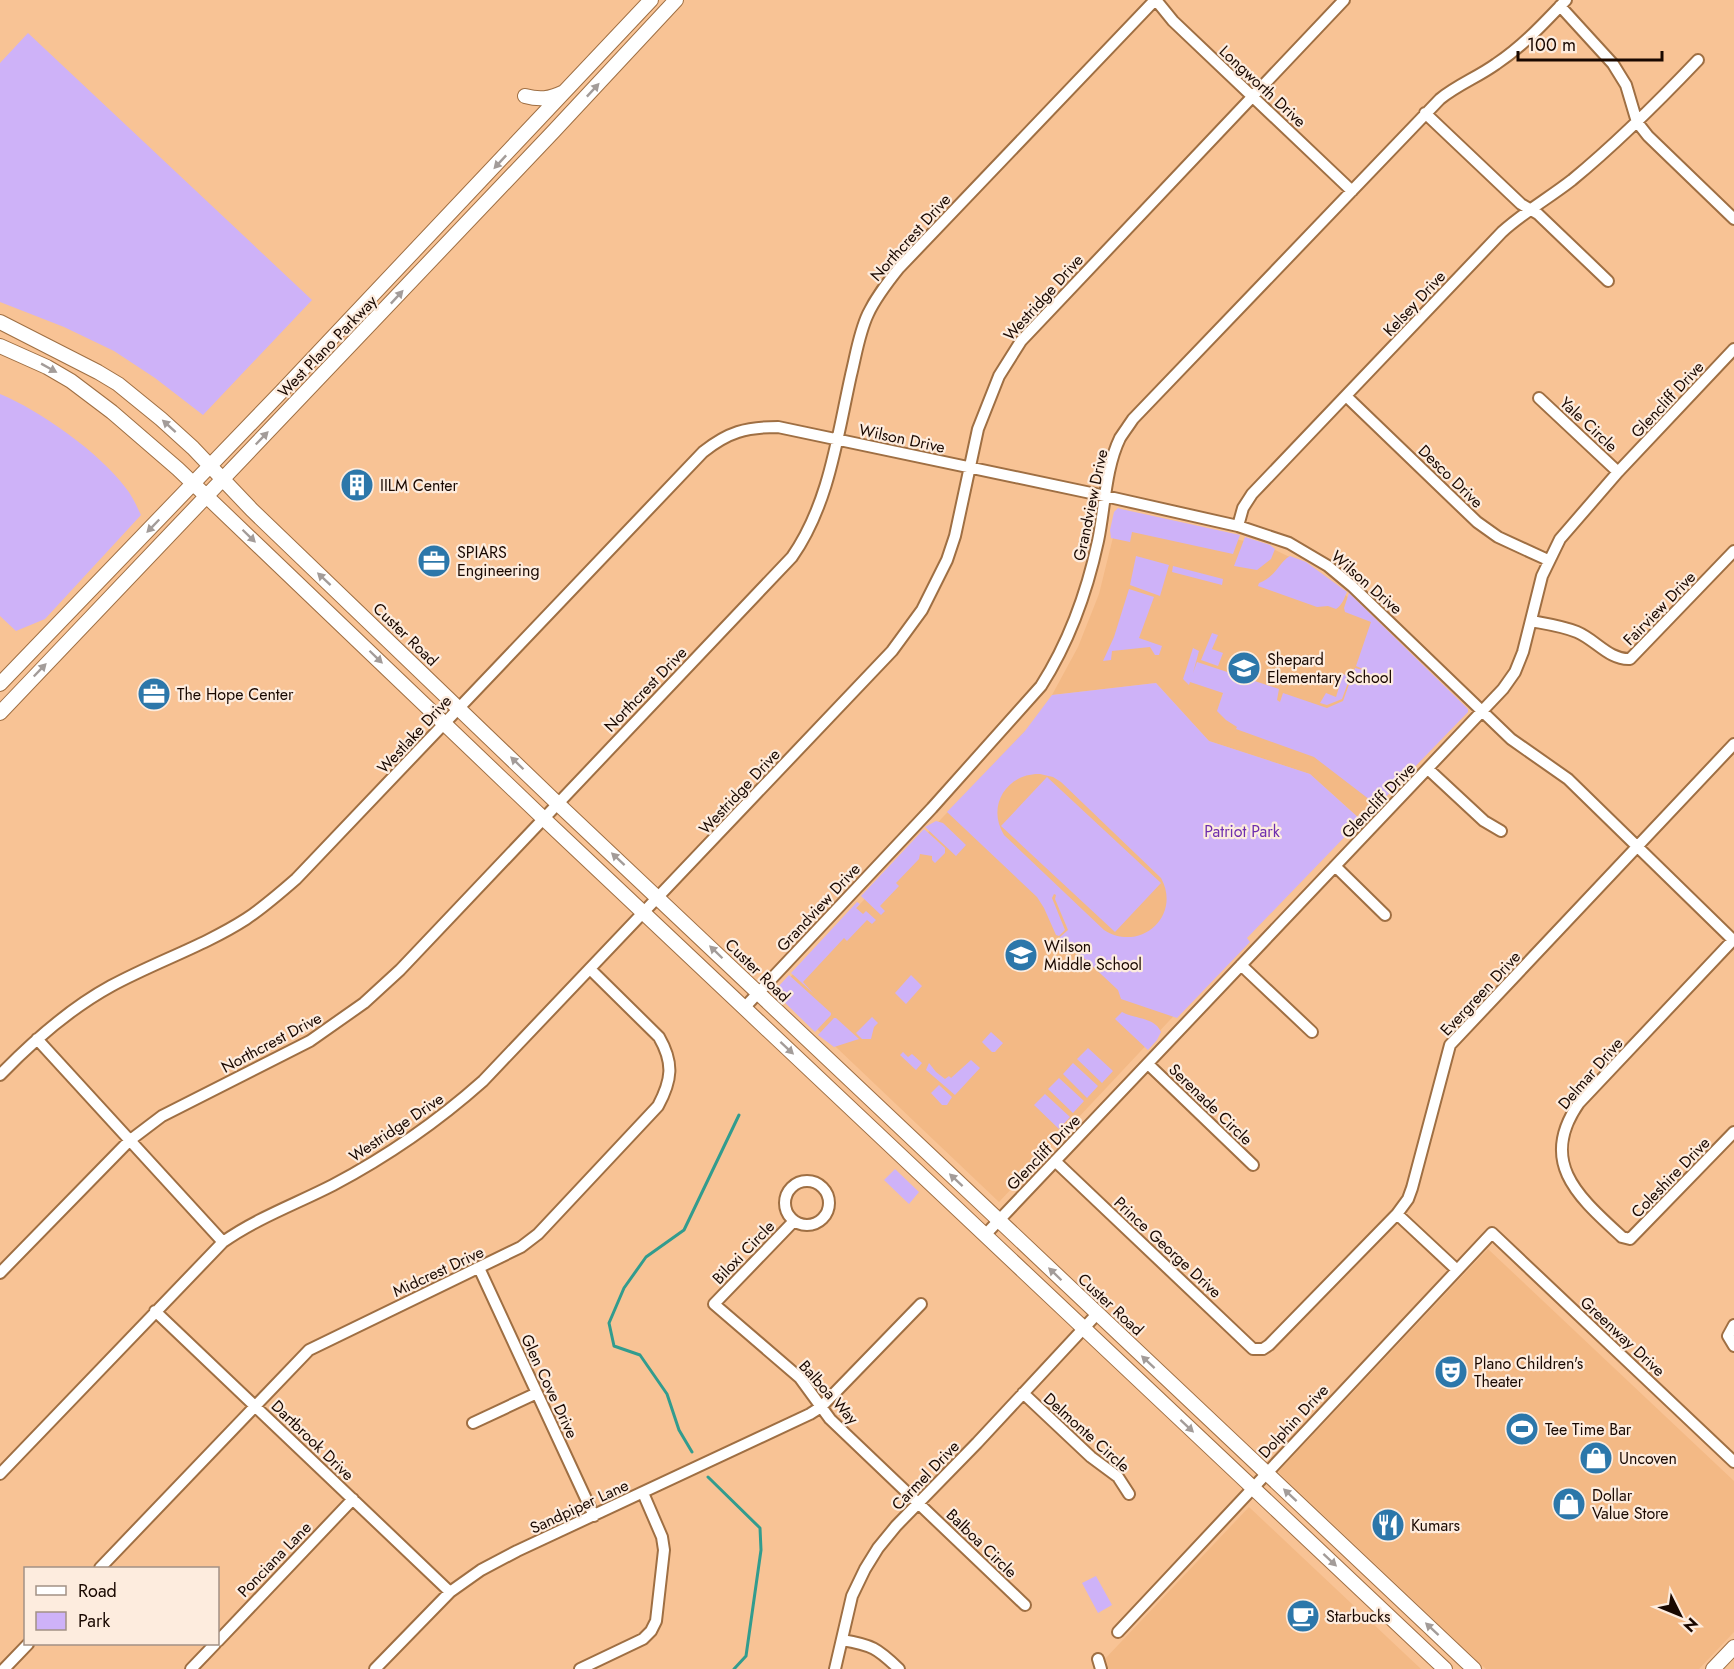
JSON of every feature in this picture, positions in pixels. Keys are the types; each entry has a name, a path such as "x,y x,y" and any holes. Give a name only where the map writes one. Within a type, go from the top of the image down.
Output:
{"main road":[{"name":"West Plano Parkway","path":"0,684 194,484 651,0"},
{"name":"West Plano Parkway","path":"0,712 676,0"},
{"path":"525,96 538,99 551,98 568,90"},
{"path":"540,119 553,132"},
{"name":"Custer Road","path":"0,322 61,352 118,384 193,448 221,480 557,803 1474,1669"},
{"path":"0,346 47,367 95,398 207,495 543,818 1445,1669"},
{"path":"0,693 33,650"},
{"path":"1362,1590 1375,1576"},
{"path":"1713,1669 1734,1647"}],"street":[{"name":"Longworth Drive","path":"1155,0 1173,21 1352,191"},
{"name":"Northcrest Drive","path":"0,1273 129,1141 162,1116 303,1045 355,1010 400,970 792,557 810,529 818,510 859,341 867,315 881,290 898,268 1155,0"},
{"name":"Westridge Drive","path":"0,1474 223,1242 245,1227 360,1170 417,1134 454,1107 483,1081 884,659 922,610 947,560 955,536 978,429 999,376 1021,341 1344,0"},
{"name":"Grandview Drive","path":"744,1008 955,783 1041,686 1068,635 1087,586 1105,496 1120,439 1133,419 1425,113 1454,88 1494,66 1520,47 1563,3"},
{"path":"1563,3 1613,64 1626,84 1636,123 1734,219"},
{"name":"Kelsey Drive","path":"1238,526 1252,494 1502,232 1592,164 1645,116 1698,60"},
{"path":"1425,113 1521,204 1538,214 1608,281"},
{"name":"Glencliff Drive","path":"985,1235 1503,689 1515,672 1548,560 1570,526 1734,349"},
{"name":"Desco Drive","path":"1346,396 1477,522 1498,537 1548,560"},
{"name":"Yale Circle","path":"1539,398 1618,472"},
{"name":"Westlake Drive","path":"0,1075 37,1039 71,1012 110,987 230,929 268,904 296,879 717,440 729,434 758,427 778,427 837,439"},
{"name":"Wilson Drive","path":"837,439 1238,526 1286,542 1328,566 1352,586 1511,739 1568,779 1734,940"},
{"name":"Fairview Drive","path":"1531,621 1578,633 1612,656 1630,659 1734,551"},
{"name":"Evergreen Drive","path":"1263,1349 1397,1214 1408,1199 1450,1045 1734,744"},
{"path":"1428,769 1484,822 1501,831"},
{"path":"1335,866 1385,915"},
{"name":"Delmar Drive","path":"1626,1239 1580,1197 1573,1187 1563,1164 1566,1124 1579,1103 1734,940"},
{"path":"1242,965 1312,1032"},
{"name":"Midcrest Drive","path":"102,1567 309,1350 319,1343 521,1247 538,1234 658,1106 666,1090 670,1065 665,1047 659,1036 590,969"},
{"path":"37,1039 223,1242"},
{"name":"Serenade Circle","path":"1148,1064 1253,1165"},
{"name":"Coleshire Drive","path":"1626,1239 1635,1235 1734,1132"},
{"name":"Prince George Drive","path":"1055,1161 1253,1348 1263,1349"},
{"name":"Biloxi Circle","path":"803,1180 812,1180 820,1184 829,1199 829,1208 825,1216 819,1222 811,1225 802,1225 794,1221 784,1207 788,1190 803,1180"},
{"path":"1397,1214 1457,1270"},
{"name":"Biloxi Circle","path":"714,1304 794,1221"},
{"name":"Dolphin Drive","path":"1118,1632 1492,1233"},
{"name":"Greenway Drive","path":"1492,1233 1734,1462"},
{"name":"Glen Cove Drive","path":"479,1268 594,1516"},
{"name":"Balboa Way","path":"714,1304 800,1378 830,1419 919,1503"},
{"name":"Sandpiper Lane","path":"375,1669 450,1592 481,1570 821,1407 921,1304"},
{"name":"Dartbrook Drive","path":"155,1311 450,1592"},
{"name":"Carmel Drive","path":"835,1669 852,1596 865,1569 896,1526 1097,1314"},
{"path":"1731,1341 1734,1325"},
{"path":"473,1423 537,1393"},
{"name":"Delmonte Circle","path":"1023,1393 1091,1457 1118,1477 1129,1494"},
{"path":"580,1669 643,1639 651,1631 656,1621 664,1550 662,1536 643,1493"},
{"name":"Ponciana Lane","path":"219,1639 353,1499"},
{"name":"Balboa Circle","path":"919,1503 1025,1605"},
{"path":"842,1640 866,1644 881,1651 899,1669"},
{"path":"4,1669 27,1645"},
{"name":"Ponciana Lane","path":"191,1669 213,1645"}],"shaded area":[{"name":"Shepard Elementary School","path":"1119,513 1267,546 1306,565 1337,587 1466,710 1361,820 1310,774 1209,741 1156,683 1052,695 1078,647 1099,594"},
{"name":"Wilson Middle School","path":"1025,731 1246,939 999,1202 777,991"},
{"path":"1488,1249 1734,1481 1734,1632 1699,1669 1486,1669 1278,1472"},
{"path":"1249,1507 1421,1669 1109,1669 1102,1662"}],"green space":[{"path":"28,33 312,300 203,415 155,378 114,351 64,327 0,302 0,63"},
{"path":"0,394 50,421 85,447 125,487 141,515 45,619 16,631 0,616"},
{"path":"1118,508 1240,535 1233,554 1132,532 1130,542 1111,538 1110,530 1114,512"},
{"path":"1245,537 1270,545 1275,549 1271,559 1257,570 1234,566"},
{"path":"1136,556 1169,565 1160,596 1130,585"},
{"path":"1290,556 1306,562 1347,592 1343,602 1336,609 1328,606 1317,607 1258,586"},
{"path":"1173,566 1223,579 1222,585 1172,572"},
{"path":"1129,589 1154,597 1139,638 1162,646 1159,655 1155,655 1150,647 1112,651 1111,660 1103,661 1114,637"},
{"path":"1349,593 1468,709 1468,712 1379,804 1374,803 1314,757 1236,729 1237,727 1217,711 1223,693 1190,682 1189,685 1183,679 1193,648 1199,651 1193,673 1197,662 1279,689 1277,700 1280,702 1283,693 1327,708 1343,701 1355,668 1367,671 1356,666 1371,622 1345,612 1344,608"},
{"path":"1212,633 1218,635 1212,649 1223,653 1218,666 1201,660"},
{"path":"1343,674 1350,677 1342,699 1327,705 1320,703 1326,693 1336,697"},
{"name":"Patriot Park","path":"1156,683 1209,741 1310,774 1361,820 1247,938 1250,942 1177,1018 1121,999 1118,990 1071,946 1060,941 1060,937 1068,930 1055,899 1056,895 1054,894 1052,898 1065,930 1059,936 1056,935 1037,897 947,812 1025,731 1052,695","holes":["1040,774 1053,777 1061,782 1161,878 1166,892 1166,905 1162,917 1154,927 1143,934 1131,937 1118,936 1104,930 1004,835 997,813 1003,793 1009,785 1028,775"]},
{"path":"1047,777 1161,883 1115,932 1001,826"},
{"path":"936,821 943,823 966,845 956,856 925,827"},
{"path":"924,829 945,848 945,853 935,863 932,856 920,854 919,859 896,883 899,886 880,906 885,911 881,915 861,896"},
{"path":"857,902 860,904 856,908 863,914 866,911 876,920 872,924 867,920 847,941 844,938 803,982 813,993 791,973"},
{"path":"789,975 831,1013 815,1032 776,994 777,988"},
{"path":"911,975 922,986 906,1004 895,993"},
{"path":"1122,1012 1149,1021 1158,1027 1161,1032 1148,1050 1115,1019"},
{"path":"872,1017 878,1023 874,1027 871,1039 862,1039 856,1033"},
{"path":"834,1018 859,1039 834,1047 818,1035"},
{"path":"991,1032 1003,1043 995,1052 992,1052 982,1042"},
{"path":"1088,1048 1113,1071 1102,1083 1077,1059"},
{"path":"903,1052 908,1057 912,1054 922,1063 916,1070 900,1055"},
{"path":"971,1060 980,1068 955,1095 926,1070 929,1063 945,1079 949,1076 951,1078"},
{"path":"1073,1063 1098,1086 1087,1098 1063,1074"},
{"path":"1059,1078 1084,1101 1073,1113 1048,1089"},
{"path":"939,1085 952,1097 947,1105 942,1105 931,1093"},
{"path":"1045,1094 1070,1117 1059,1129 1034,1105"},
{"path":"895,1169 919,1192 909,1204 884,1180"},
{"path":"1096,1576 1112,1605 1098,1613 1082,1583"}],"waterway":[{"path":"692,1452 679,1430 667,1394 640,1355 614,1346 609,1323 624,1288 646,1257 684,1230 739,1115"},
{"path":"708,1477 760,1528 761,1550 746,1656 734,1669"}],"place":[{"name":"IILM Center","path":"357,485"},
{"name":"SPIARS Engineering","path":"434,561"},
{"name":"Shepard Elementary School","path":"1244,668"},
{"name":"The Hope Center","path":"154,694"},
{"name":"Wilson Middle School","path":"1021,955"},
{"name":"Plano Children's Theater","path":"1451,1372"},
{"name":"Tee Time Bar","path":"1522,1429"},
{"name":"Uncoven","path":"1596,1458"},
{"name":"Dollar Value Store","path":"1569,1504"},
{"name":"Kumars","path":"1388,1525"},
{"name":"Starbucks","path":"1303,1616"}]}
